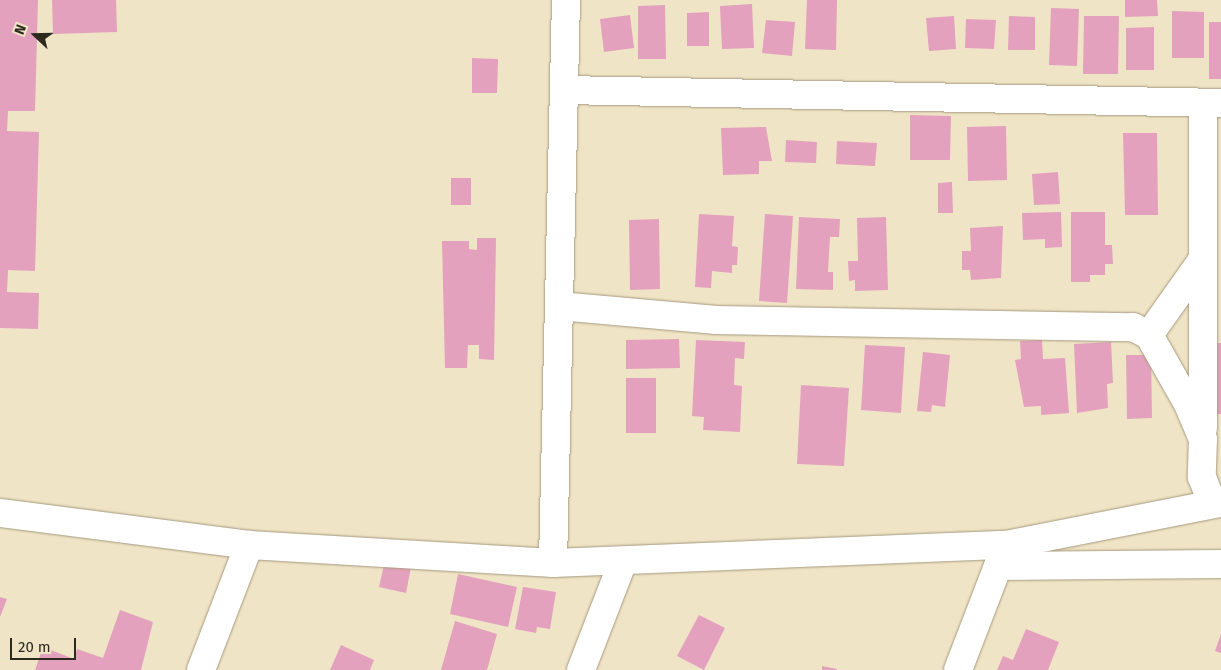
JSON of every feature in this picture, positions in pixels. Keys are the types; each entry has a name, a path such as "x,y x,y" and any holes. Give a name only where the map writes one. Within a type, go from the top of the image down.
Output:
{"street":[{"path":"553,563 566,0"},
{"path":"564,90 1212,103 1203,259 1202,477 1216,503 1002,556"},
{"path":"1149,335 1203,259"},
{"path":"559,306 716,320 1114,325 1149,335 1203,440"},
{"path":"0,513 249,545 553,563 1002,556 1221,564"},
{"path":"201,670 249,545"},
{"path":"958,670 1002,556"},
{"path":"580,670 623,561"}],"building":[{"path":"0,0 38,0 35,111 8,111 7,131 39,132 35,271 8,270 7,292 39,293 38,329 0,328"},
{"path":"52,0 116,0 117,32 53,34"},
{"path":"807,0 837,0 836,50 805,49"},
{"path":"1125,0 1157,0 1158,16 1125,17"},
{"path":"752,4 754,48 722,49 720,6"},
{"path":"665,5 666,59 638,59 638,6"},
{"path":"1051,8 1079,9 1077,66 1049,65"},
{"path":"1172,11 1204,12 1204,58 1172,58"},
{"path":"709,12 709,46 687,46 687,13"},
{"path":"630,15 634,48 604,52 600,19"},
{"path":"954,16 956,49 929,51 926,18"},
{"path":"1009,16 1035,17 1035,50 1008,50"},
{"path":"1084,16 1119,16 1118,74 1083,74"},
{"path":"966,19 996,20 994,49 965,48"},
{"path":"766,20 795,22 792,56 762,53"},
{"path":"1209,22 1221,22 1221,79 1209,79"},
{"path":"1154,27 1154,70 1126,70 1126,28"},
{"path":"472,58 498,59 497,93 472,93"},
{"path":"910,115 951,116 950,160 910,160"},
{"path":"1006,126 1007,180 968,181 967,127"},
{"path":"766,127 772,161 759,161 759,174 723,175 721,128"},
{"path":"1123,133 1157,133 1158,215 1125,215"},
{"path":"786,140 817,142 816,163 785,162"},
{"path":"837,141 877,143 875,166 836,164"},
{"path":"1058,172 1060,204 1034,205 1032,174"},
{"path":"451,178 471,178 471,205 451,205"},
{"path":"952,182 953,213 938,213 938,183"},
{"path":"1061,212 1062,247 1045,248 1045,239 1023,240 1022,213"},
{"path":"1071,212 1105,212 1105,245 1112,245 1113,264 1105,264 1105,275 1090,275 1090,282 1071,282"},
{"path":"699,214 734,216 732,246 738,247 737,265 732,265 732,273 712,271 711,288 695,287"},
{"path":"765,214 793,216 787,303 759,301"},
{"path":"799,217 840,219 839,237 830,237 828,272 833,272 833,290 796,289"},
{"path":"886,217 888,290 855,291 855,280 849,281 848,261 858,261 857,218"},
{"path":"659,219 660,289 630,290 629,220"},
{"path":"1003,226 1001,278 971,280 970,270 962,270 962,251 971,251 970,228"},
{"path":"477,238 496,238 494,360 479,359 479,345 468,345 467,368 445,368 442,241 469,241 469,249 477,250"},
{"path":"679,339 680,368 626,369 626,340"},
{"path":"696,340 745,342 744,359 735,358 734,385 742,386 740,432 703,430 704,417 692,416"},
{"path":"1042,340 1043,359 1065,358 1069,413 1041,415 1041,406 1024,407 1015,360 1021,359 1020,341"},
{"path":"1111,342 1113,383 1107,384 1108,408 1077,413 1074,344"},
{"path":"1212,343 1221,343 1221,414 1211,414"},
{"path":"865,345 905,347 901,413 861,410"},
{"path":"923,352 950,355 945,407 932,405 931,412 917,411"},
{"path":"1126,355 1151,355 1152,418 1127,419"},
{"path":"626,378 656,378 656,433 626,433"},
{"path":"801,385 849,388 844,466 797,464"},
{"path":"386,556 412,562 406,593 379,587"},
{"path":"458,574 517,587 508,627 450,614"},
{"path":"523,587 556,592 550,629 537,627 536,633 515,629"},
{"path":"0,597 7,599 0,617"},
{"path":"120,610 153,622 141,670 35,670 43,647 74,659 77,649 103,658"},
{"path":"699,615 725,628 704,670 677,656"},
{"path":"455,621 497,634 487,670 441,670"},
{"path":"1026,629 1059,642 1048,670 997,670 1003,656 1013,660"},
{"path":"1221,634 1221,653 1215,651"},
{"path":"341,645 374,660 370,670 330,670"},
{"path":"822,666 837,669 837,670 822,670"}]}
